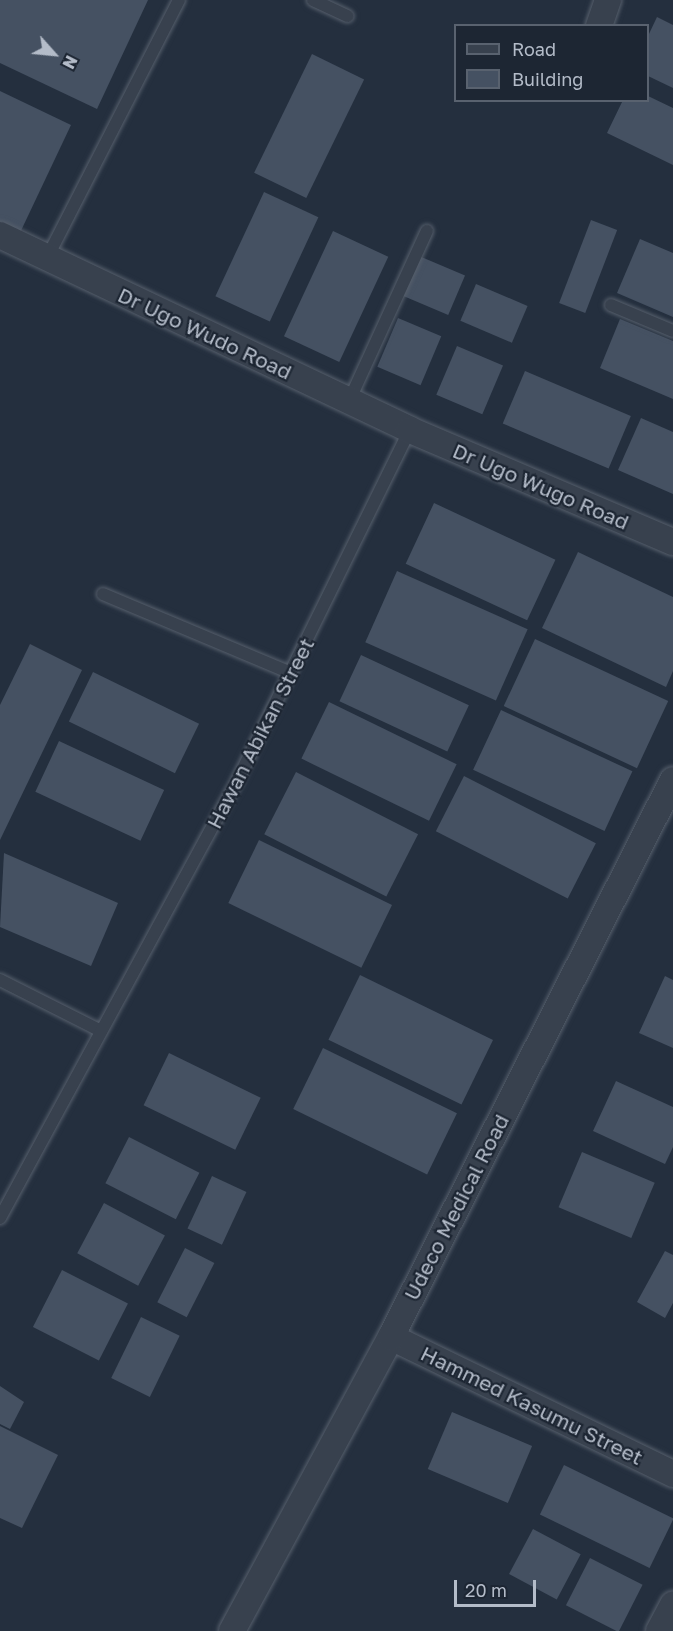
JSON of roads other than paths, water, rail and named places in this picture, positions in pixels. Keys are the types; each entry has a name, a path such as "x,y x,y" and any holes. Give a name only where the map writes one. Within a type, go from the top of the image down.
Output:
{"street":[{"path":"600,24 608,0"},
{"name":"Dr Ugo Wudo Road","path":"0,235 410,430"},
{"name":"Dr Ugo Wugo Road","path":"410,430 673,542"},
{"name":"Udeco Medical Road","path":"232,1631 391,1336 673,780"},
{"name":"Hammed Kasumu Street","path":"391,1336 673,1473"},
{"path":"659,1631 673,1605"}],"lane":[{"path":"47,258 179,0"},
{"path":"313,0 348,16"},
{"path":"349,401 427,231"},
{"path":"611,305 673,331"},
{"name":"Hawan Abikan Street","path":"101,1031 291,673 410,430"},
{"path":"103,594 291,673"},
{"path":"0,980 101,1031 0,1218"}]}
